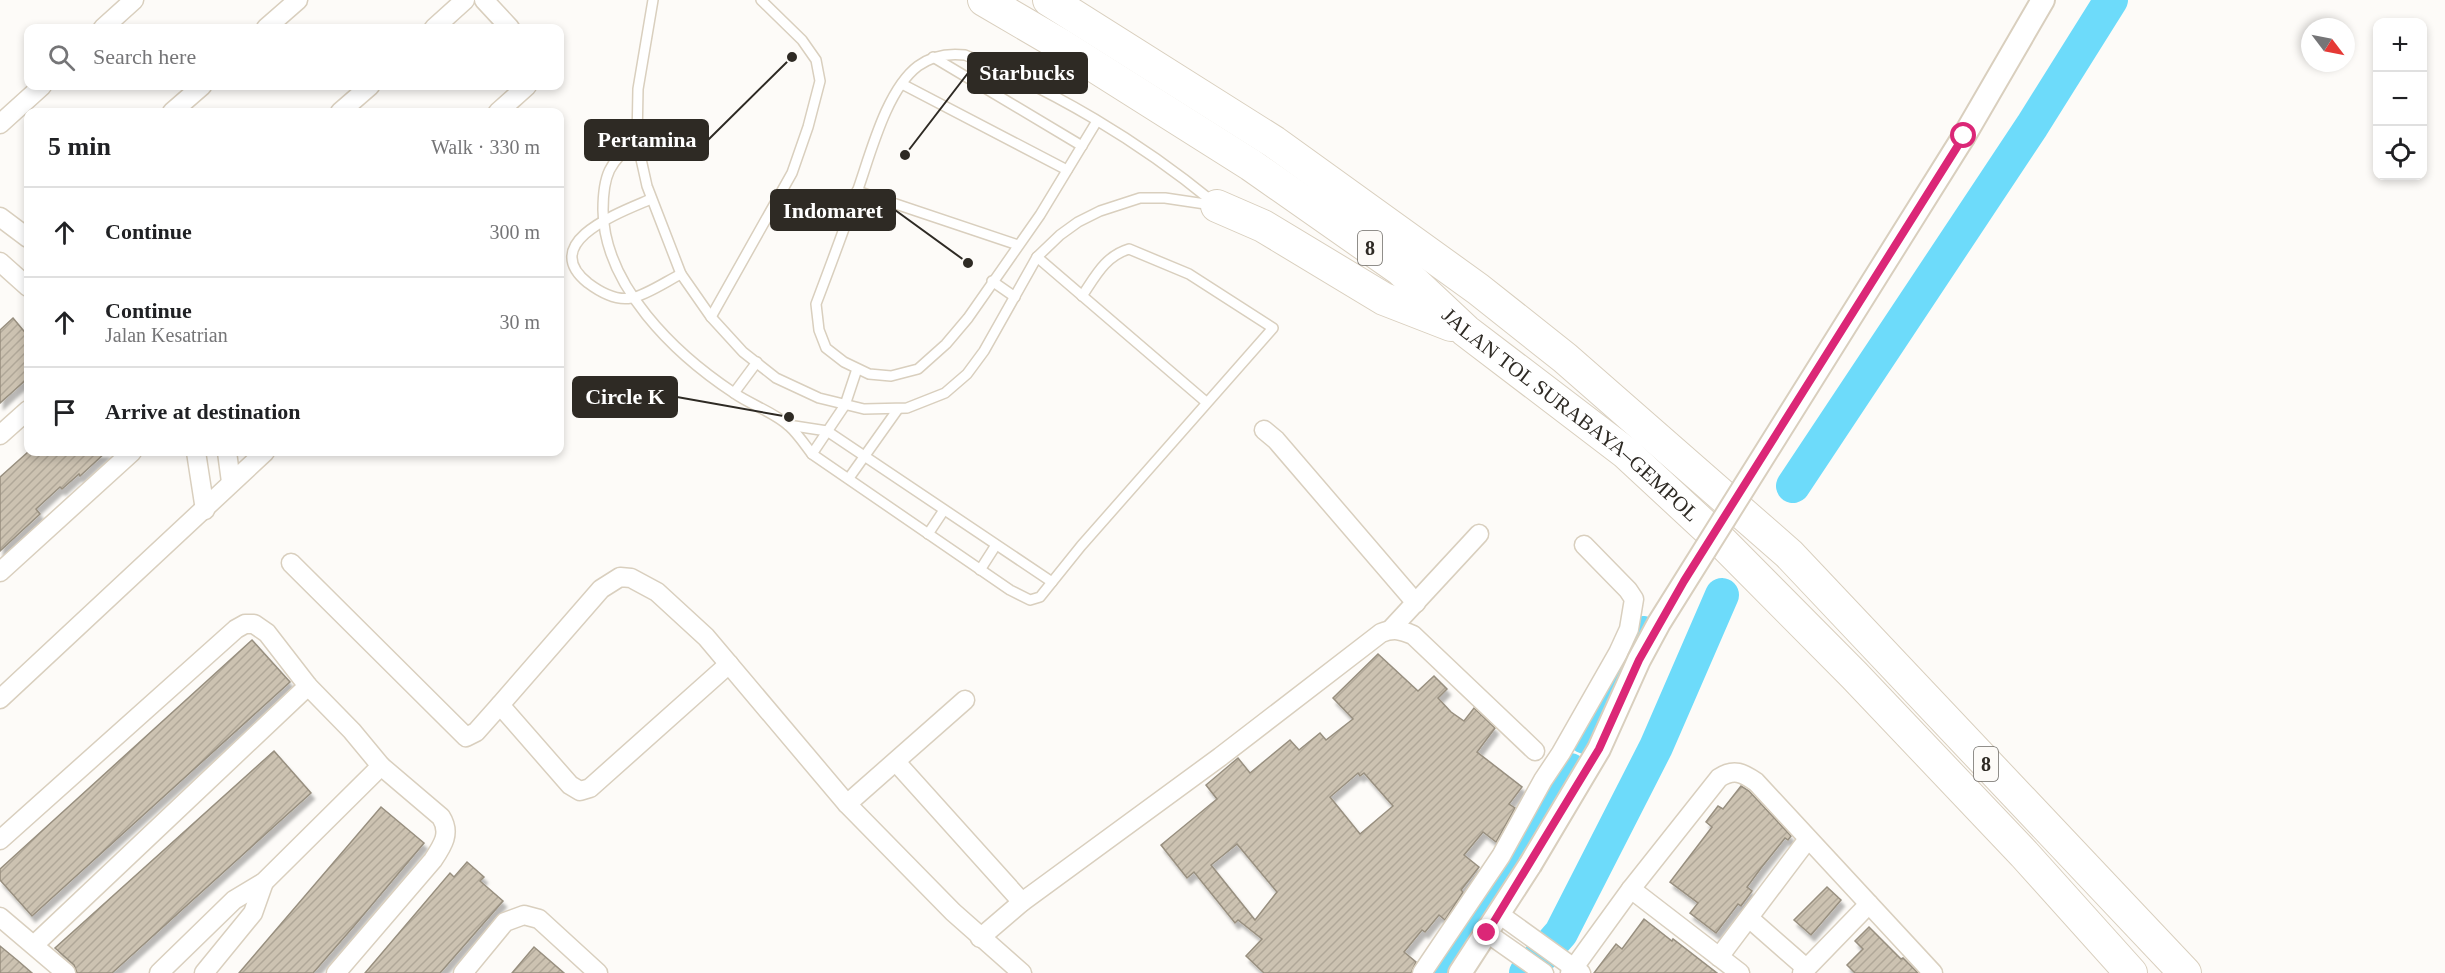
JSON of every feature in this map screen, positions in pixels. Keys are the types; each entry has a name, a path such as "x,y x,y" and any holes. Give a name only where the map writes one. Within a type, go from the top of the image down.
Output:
{"highway":[{"name":"JALAN TOL SURABAYA–GEMPOL","path":"984,0 1061,45 1251,165 1401,270 1466,331 1626,453 1766,585 2024,854 2131,973"},
{"name":"JALAN TOL SURABAYA–GEMPOL","path":"1049,0 1274,142 1478,289 1565,358 1789,554 2184,973"},
{"path":"1217,206 1282,236 1384,299 1466,331"}],"street":[{"path":"107,24 134,0"},
{"path":"271,24 298,0"},
{"path":"438,24 465,0"},
{"path":"484,0 506,24"},
{"path":"1460,973 1495,910 1526,869 1599,749 1639,660 1664,615 1964,136 2043,0"},
{"path":"0,124 38,90"},
{"path":"177,108 197,90"},
{"path":"345,108 365,90"},
{"path":"502,108 523,90"},
{"path":"513,108 525,90"},
{"path":"0,217 24,235"},
{"path":"4,272 24,284"},
{"path":"0,435 24,414"},
{"path":"1264,430 1276,440 1416,603"},
{"path":"0,573 128,456"},
{"path":"197,456 205,510"},
{"path":"228,456 231,482"},
{"path":"0,699 260,456"},
{"path":"980,938 1022,902 1220,757 1381,633 1391,629 1479,534"},
{"path":"1422,973 1495,910 1503,857 1543,780 1562,753 1629,629 1634,610 1634,599 1584,544"},
{"path":"291,563 466,737 476,732 601,589 620,577 631,578 657,592 706,637 847,804 980,938 1022,973"},
{"path":"0,840 236,629 245,624 254,624 267,633 308,686 352,731 381,766 441,817 446,828 446,838 433,860 336,973"},
{"path":"1391,629 1413,635 1535,751 1543,780"},
{"path":"500,705 570,785 580,791 590,788 729,664"},
{"path":"34,945 308,686"},
{"path":"847,804 965,700"},
{"path":"1535,751 1562,753"},
{"path":"896,762 1022,902"},
{"path":"159,973 234,900 264,882 381,766"},
{"path":"1495,910 1574,971 1631,889 1719,778 1734,771 1756,782 1933,973"},
{"path":"1719,957 1808,839"},
{"path":"1503,857 1526,869"},
{"path":"204,973 253,913 264,882"},
{"path":"1631,889 1740,973"},
{"path":"1749,918 1804,970 1869,904"},
{"path":"1495,910 1541,971"},
{"path":"463,973 506,922 524,915 539,919 598,973"},
{"path":"0,917 66,973"}],"lane":[{"path":"653,0 638,89 637,141 651,199 681,274 711,317 743,352 776,378 819,398 864,409 898,409 907,408 945,393 967,374 984,351 1037,257 1078,222 1131,200 1152,197 1217,206"},
{"path":"711,317 792,173 820,81 816,60 802,40 760,0"},
{"path":"1097,121 1018,245 968,318 946,344 918,369 891,376 869,374 844,362 826,348 819,330 816,304 882,119 902,84 916,67 933,57 952,53 965,55 1023,82 1097,121 1157,158 1217,206"},
{"path":"933,57 1082,146"},
{"path":"902,84 1067,170"},
{"path":"637,141 621,152 609,168 604,190 604,220 616,265 633,298 691,362 734,393 788,425 813,454 1023,599 1030,600 1040,597 1081,546 1273,328 1189,274 1129,249 1118,252 1105,263 1082,296"},
{"path":"857,191 1018,245"},
{"path":"651,199 604,220 581,237 575,248 572,265 576,273 594,288 612,297 633,298 681,274"},
{"path":"1037,257 1206,402"},
{"path":"992,281 1015,297"},
{"path":"734,393 757,362"},
{"path":"813,454 845,405 857,369"},
{"path":"849,478 898,409"},
{"path":"788,425 827,431 1052,582"},
{"path":"928,534 944,510"},
{"path":"980,570 996,545"}],"building":[{"path":"13,318 24,331 24,382 0,403 0,330"},
{"path":"24,456 102,456 80,476 79,474 62,489 60,487 36,509 40,514 0,551 0,477"},
{"path":"252,640 290,682 32,916 0,880 0,869"},
{"path":"1378,654 1418,691 1434,676 1447,689 1438,698 1451,712 1464,721 1474,708 1495,728 1477,752 1522,787 1509,804 1515,808 1496,842 1483,832 1464,855 1479,867 1461,890 1463,892 1445,920 1439,915 1425,932 1422,930 1404,952 1416,962 1411,973 1264,973 1246,956 1262,939 1238,920 1235,923 1194,872 1187,878 1161,845 1217,799 1206,785 1238,758 1250,773 1290,740 1299,750 1320,733 1326,740 1353,719 1333,698","holes":["1358,773 1360,776 1364,773 1393,806 1360,834 1330,797","1237,844 1277,892 1255,920 1211,865"]},
{"path":"274,751 311,793 112,973 77,973 74,965 55,948"},
{"path":"1741,786 1749,791 1791,836 1788,840 1785,838 1761,868 1747,887 1752,891 1741,906 1738,904 1716,933 1690,913 1698,903 1670,882 1712,827 1706,822 1718,806 1723,809"},
{"path":"381,807 424,843 354,926 313,973 239,973"},
{"path":"467,862 484,877 480,881 503,901 440,973 365,973 450,873 454,877"},
{"path":"1827,887 1841,900 1811,935 1794,920"},
{"path":"1644,919 1717,973 1594,973 1616,944 1622,949"},
{"path":"1869,927 1918,973 1855,973 1847,965 1863,949 1855,941"},
{"path":"0,946 17,960 32,973 0,973"},
{"path":"534,947 564,973 512,973"}],"waterway":[{"path":"1793,486 2032,126 2111,0"},
{"path":"1526,973 1561,933 1656,747 1722,595"},
{"path":"1585,737 1643,633"},
{"path":"1438,973 1480,915 1570,770"}],"place":[{"name":"Pertamina","path":"792,57"},
{"name":"Starbucks","path":"905,155"},
{"name":"Indomaret","path":"968,263"},
{"name":"Circle K","path":"789,417"}],"route":[{"path":"1487,933 1599,749 1639,660 1684,581 1964,136"}]}
